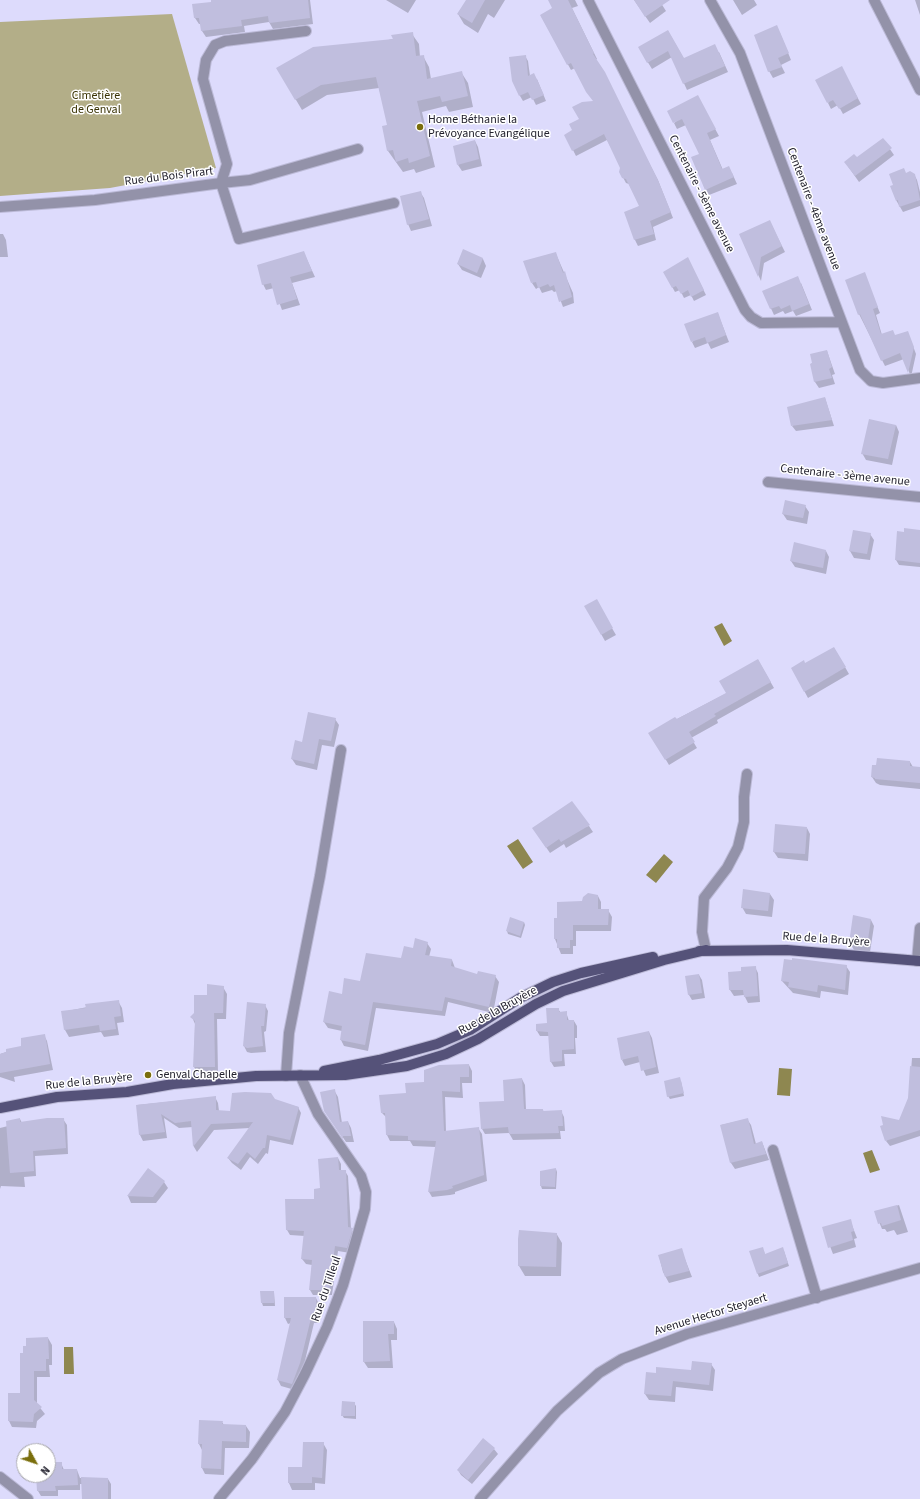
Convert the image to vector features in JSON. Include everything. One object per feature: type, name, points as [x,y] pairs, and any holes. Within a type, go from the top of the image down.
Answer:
[{"type":"main road","name":"Rue de la Bruyère","points":[[0,1108],[57,1097],[127,1092],[191,1082],[256,1076],[300,1075],[379,1060],[437,1044],[470,1030],[520,998],[540,988],[580,973],[686,951],[787,950],[918,961]]},
{"type":"street","name":"Centenaire - 5ème avenue","points":[[588,0],[748,314],[761,323],[841,322]]},
{"type":"street","name":"Centenaire - 4ème avenue","points":[[710,0],[740,53],[860,370],[871,381],[883,383],[920,378]]},
{"type":"street","points":[[874,0],[920,90]]},
{"type":"street","points":[[306,31],[225,41],[215,46],[206,60],[203,79],[227,164],[221,183],[250,180],[358,148]]},
{"type":"street","name":"Rue du Bois Pirart","points":[[0,207],[95,200],[221,183],[239,239],[394,203]]},
{"type":"street","name":"Centenaire - 3ème avenue","points":[[768,482],[920,497]]},
{"type":"street","points":[[286,1076],[289,1033],[319,884],[341,750]]},
{"type":"street","points":[[706,950],[702,932],[704,898],[728,868],[738,847],[744,822],[744,797],[747,774]]},
{"type":"street","points":[[918,961],[920,928]]},
{"type":"street","name":"Rue du Tilleul","points":[[219,1499],[252,1459],[285,1412],[305,1374],[327,1327],[343,1285],[365,1209],[366,1192],[361,1176],[318,1114],[300,1075]]},
{"type":"street","points":[[773,1150],[817,1298]]},
{"type":"street","name":"Avenue Hector Steyaert","points":[[480,1499],[558,1411],[599,1373],[622,1359],[687,1334],[817,1298],[858,1284],[920,1268]]},
{"type":"street","points":[[0,1477],[28,1499]]},
{"type":"green space","name":"Cimetière de Genval","points":[[172,14],[216,168],[110,188],[0,196],[0,22]]},
{"type":"shaded area","points":[[722,623],[732,641],[724,646],[714,627]]},
{"type":"shaded area","points":[[518,839],[533,862],[523,869],[507,846]]},
{"type":"shaded area","points":[[664,854],[673,862],[656,883],[646,875]]},
{"type":"shaded area","points":[[779,1068],[792,1069],[790,1096],[777,1095]]},
{"type":"shaded area","points":[[872,1150],[880,1170],[870,1173],[863,1153]]},
{"type":"shaded area","points":[[64,1347],[73,1347],[74,1374],[64,1374]]},
{"type":"building","points":[[211,0],[308,0],[310,18],[269,23],[268,16],[241,20],[242,26],[201,31],[199,18],[194,18],[192,4],[211,2]]},
{"type":"building","points":[[466,0],[485,0],[472,23],[457,14]]},
{"type":"building","points":[[548,0],[568,0],[594,53],[593,54],[605,72],[657,178],[671,212],[650,221],[654,234],[634,240],[624,212],[639,206],[626,179],[622,178],[619,172],[620,168],[604,134],[572,151],[564,135],[572,130],[569,124],[579,119],[572,107],[582,102],[593,101],[586,92],[571,63],[567,65],[540,15],[552,8]]},
{"type":"building","points":[[634,0],[670,0],[645,17]]},
{"type":"building","points":[[777,25],[789,53],[778,58],[782,67],[768,72],[754,35]]},
{"type":"building","points":[[668,30],[684,58],[715,44],[725,66],[683,84],[668,51],[647,63],[638,47]]},
{"type":"building","points":[[413,32],[416,56],[424,55],[427,79],[462,71],[468,96],[442,102],[440,96],[417,101],[430,156],[409,163],[408,158],[396,162],[393,150],[387,151],[382,126],[387,125],[376,77],[321,85],[295,100],[276,68],[313,47],[393,39],[391,35]]},
{"type":"building","points":[[526,55],[528,76],[534,73],[544,95],[532,100],[528,92],[519,96],[512,81],[509,57]]},
{"type":"building","points":[[842,66],[858,98],[839,109],[833,100],[827,103],[815,80]]},
{"type":"building","points":[[698,95],[716,129],[707,133],[722,169],[729,166],[734,177],[705,190],[691,157],[699,154],[682,119],[673,123],[667,111]]},
{"type":"building","points":[[883,138],[892,148],[855,176],[844,162],[854,154],[857,157]]},
{"type":"building","points":[[475,140],[479,159],[457,165],[453,146]]},
{"type":"building","points":[[904,168],[906,173],[910,171],[915,174],[920,200],[899,207],[898,200],[896,201],[890,186],[893,185],[889,174]]},
{"type":"building","points":[[421,191],[429,219],[407,225],[400,196]]},
{"type":"building","points":[[770,220],[782,246],[761,257],[758,277],[739,234]]},
{"type":"building","points":[[463,249],[483,258],[477,273],[457,264]]},
{"type":"building","points":[[304,251],[312,271],[290,277],[297,299],[277,305],[271,283],[262,285],[257,265]]},
{"type":"building","points":[[556,252],[563,273],[565,271],[572,297],[559,302],[554,285],[550,287],[548,284],[538,288],[536,282],[531,283],[523,261]]},
{"type":"building","points":[[688,257],[704,290],[691,297],[688,290],[681,294],[676,286],[672,288],[663,272]]},
{"type":"building","points":[[865,272],[878,307],[873,309],[881,334],[893,330],[895,335],[908,331],[914,347],[908,373],[900,353],[881,361],[860,314],[858,315],[845,280]]},
{"type":"building","points":[[798,276],[809,304],[792,311],[790,305],[781,309],[779,306],[770,309],[762,291]]},
{"type":"building","points":[[718,312],[726,335],[707,343],[705,337],[691,342],[684,324]]},
{"type":"building","points":[[827,350],[832,367],[829,369],[832,378],[814,382],[810,364],[812,363],[810,354]]},
{"type":"building","points":[[825,397],[832,420],[791,426],[787,407]]},
{"type":"building","points":[[869,419],[896,425],[888,459],[861,454]]},
{"type":"building","points":[[785,500],[806,505],[803,518],[782,514]]},
{"type":"building","points":[[904,528],[920,530],[920,563],[895,560],[897,531],[904,532]]},
{"type":"building","points":[[853,530],[871,533],[867,554],[849,551]]},
{"type":"building","points":[[794,542],[826,550],[823,568],[790,561]]},
{"type":"building","points":[[597,599],[613,628],[601,635],[584,606]]},
{"type":"building","points":[[834,647],[846,667],[804,692],[791,668],[804,660],[805,663]]},
{"type":"building","points":[[758,659],[771,682],[714,714],[716,716],[689,732],[695,742],[665,760],[648,733],[675,717],[677,719],[726,693],[719,681]]},
{"type":"building","points":[[308,712],[336,718],[331,741],[319,739],[314,764],[291,759],[295,740],[302,742]]},
{"type":"building","points":[[877,758],[910,761],[910,766],[920,767],[920,783],[875,779],[871,777],[872,765],[876,765]]},
{"type":"building","points":[[572,801],[590,825],[561,842],[559,839],[546,848],[532,828]]},
{"type":"building","points":[[775,824],[807,827],[805,854],[773,852]]},
{"type":"building","points":[[743,889],[770,893],[768,911],[741,908]]},
{"type":"building","points":[[588,893],[598,895],[598,909],[609,909],[608,925],[573,925],[573,940],[570,940],[570,948],[557,948],[557,939],[554,939],[554,918],[557,918],[557,902],[582,901],[583,897]]},
{"type":"building","points":[[853,915],[871,919],[867,946],[849,943]]},
{"type":"building","points":[[510,917],[524,922],[520,936],[506,931]]},
{"type":"building","points":[[415,938],[428,942],[425,955],[452,959],[451,966],[477,974],[478,971],[496,975],[489,1007],[445,997],[442,1011],[373,1002],[365,1045],[340,1040],[342,1026],[323,1022],[329,991],[342,994],[344,978],[360,981],[366,953],[401,958],[404,946],[413,948]]},
{"type":"building","points":[[792,958],[847,965],[845,990],[818,985],[817,992],[788,987],[789,982],[781,981],[784,959],[792,960]]},
{"type":"building","points":[[756,966],[758,996],[744,997],[743,990],[729,990],[728,972],[741,971],[741,967]]},
{"type":"building","points":[[699,974],[702,993],[688,995],[685,976]]},
{"type":"building","points":[[207,984],[224,986],[223,1013],[214,1013],[215,1067],[193,1067],[195,1021],[190,1017],[194,1013],[194,995],[207,995]]},
{"type":"building","points":[[119,1000],[121,1016],[114,1017],[116,1029],[100,1031],[99,1025],[64,1030],[61,1011],[86,1008],[85,1004]]},
{"type":"building","points":[[247,1002],[266,1004],[264,1026],[261,1026],[263,1046],[247,1048],[243,1046]]},
{"type":"building","points":[[546,1008],[559,1008],[559,1012],[567,1011],[567,1020],[574,1020],[574,1049],[562,1050],[562,1061],[550,1062],[548,1032],[536,1031],[536,1024],[547,1023]]},
{"type":"building","points":[[649,1031],[656,1067],[641,1071],[638,1056],[621,1060],[617,1038]]},
{"type":"building","points":[[45,1034],[50,1064],[0,1073],[0,1054],[6,1052],[6,1049],[21,1046],[21,1038]]},
{"type":"building","points":[[469,1064],[469,1077],[460,1077],[460,1092],[442,1091],[444,1131],[479,1127],[484,1175],[452,1186],[453,1188],[447,1190],[428,1192],[436,1141],[408,1140],[408,1136],[386,1135],[385,1113],[381,1113],[379,1095],[406,1093],[405,1083],[424,1082],[424,1070],[439,1065]]},
{"type":"building","points":[[910,1066],[920,1067],[920,1130],[885,1141],[880,1126],[883,1125],[881,1116],[899,1120],[908,1098]]},
{"type":"building","points":[[680,1077],[684,1093],[667,1097],[664,1081]]},
{"type":"building","points":[[522,1078],[524,1109],[543,1109],[543,1111],[562,1110],[563,1126],[558,1126],[559,1133],[509,1134],[508,1127],[481,1129],[479,1102],[504,1101],[503,1080]]},
{"type":"building","points":[[335,1089],[340,1122],[348,1121],[351,1136],[343,1136],[343,1139],[324,1111],[320,1092]]},
{"type":"building","points":[[232,1093],[271,1093],[275,1099],[299,1107],[290,1140],[267,1135],[265,1148],[263,1148],[255,1159],[247,1152],[238,1164],[227,1158],[253,1122],[211,1124],[193,1147],[191,1121],[175,1123],[161,1114],[165,1132],[139,1135],[136,1105],[216,1096],[216,1110],[230,1111]]},
{"type":"building","points":[[20,1118],[20,1122],[47,1118],[64,1118],[66,1148],[33,1151],[34,1171],[10,1173],[6,1121]]},
{"type":"building","points":[[748,1118],[754,1144],[762,1141],[766,1154],[730,1163],[720,1125]]},
{"type":"building","points":[[338,1157],[339,1170],[346,1170],[348,1227],[353,1228],[347,1248],[335,1246],[329,1290],[309,1290],[312,1260],[301,1259],[304,1231],[286,1230],[285,1199],[314,1199],[314,1189],[320,1188],[318,1159]]},
{"type":"building","points":[[148,1168],[165,1181],[153,1197],[127,1196]]},
{"type":"building","points":[[556,1168],[555,1187],[540,1186],[540,1171]]},
{"type":"building","points":[[897,1205],[901,1220],[882,1226],[881,1223],[878,1224],[874,1211]]},
{"type":"building","points":[[851,1219],[854,1231],[851,1232],[853,1240],[828,1248],[822,1227]]},
{"type":"building","points":[[519,1230],[557,1233],[556,1267],[518,1266]]},
{"type":"building","points":[[763,1247],[765,1254],[783,1247],[788,1263],[757,1274],[749,1251]]},
{"type":"building","points":[[682,1248],[689,1271],[665,1277],[658,1255]]},
{"type":"building","points":[[260,1291],[274,1291],[274,1303],[261,1303]]},
{"type":"building","points":[[284,1297],[316,1297],[317,1318],[311,1318],[300,1363],[292,1384],[277,1380],[291,1318],[284,1318]]},
{"type":"building","points":[[363,1321],[394,1321],[394,1334],[388,1334],[390,1361],[363,1362]]},
{"type":"building","points":[[48,1337],[49,1359],[46,1359],[46,1371],[34,1371],[34,1400],[42,1407],[34,1414],[33,1422],[8,1421],[8,1393],[20,1393],[20,1353],[23,1353],[23,1346],[26,1346],[26,1338]]},
{"type":"building","points":[[692,1361],[712,1363],[709,1385],[673,1381],[671,1396],[644,1394],[646,1372],[656,1373],[656,1367],[691,1370]]},
{"type":"building","points":[[342,1401],[355,1402],[355,1416],[341,1416]]},
{"type":"building","points":[[199,1420],[223,1421],[222,1424],[246,1425],[246,1442],[222,1441],[221,1469],[201,1468],[202,1444],[198,1444]]},
{"type":"building","points":[[483,1438],[495,1448],[468,1480],[457,1470]]},
{"type":"building","points":[[303,1442],[324,1442],[322,1478],[312,1477],[312,1483],[288,1483],[288,1467],[302,1467]]},
{"type":"building","points":[[56,1462],[62,1462],[62,1469],[77,1469],[78,1485],[55,1486],[56,1491],[37,1491],[36,1483],[56,1483]]},
{"type":"building","points":[[81,1477],[108,1478],[108,1499],[82,1499]]},
{"type":"place","name":"Home Béthanie la Prévoyance Evangélique","points":[[420,127]]},
{"type":"place","name":"Genval Chapelle","points":[[148,1075]]}]
